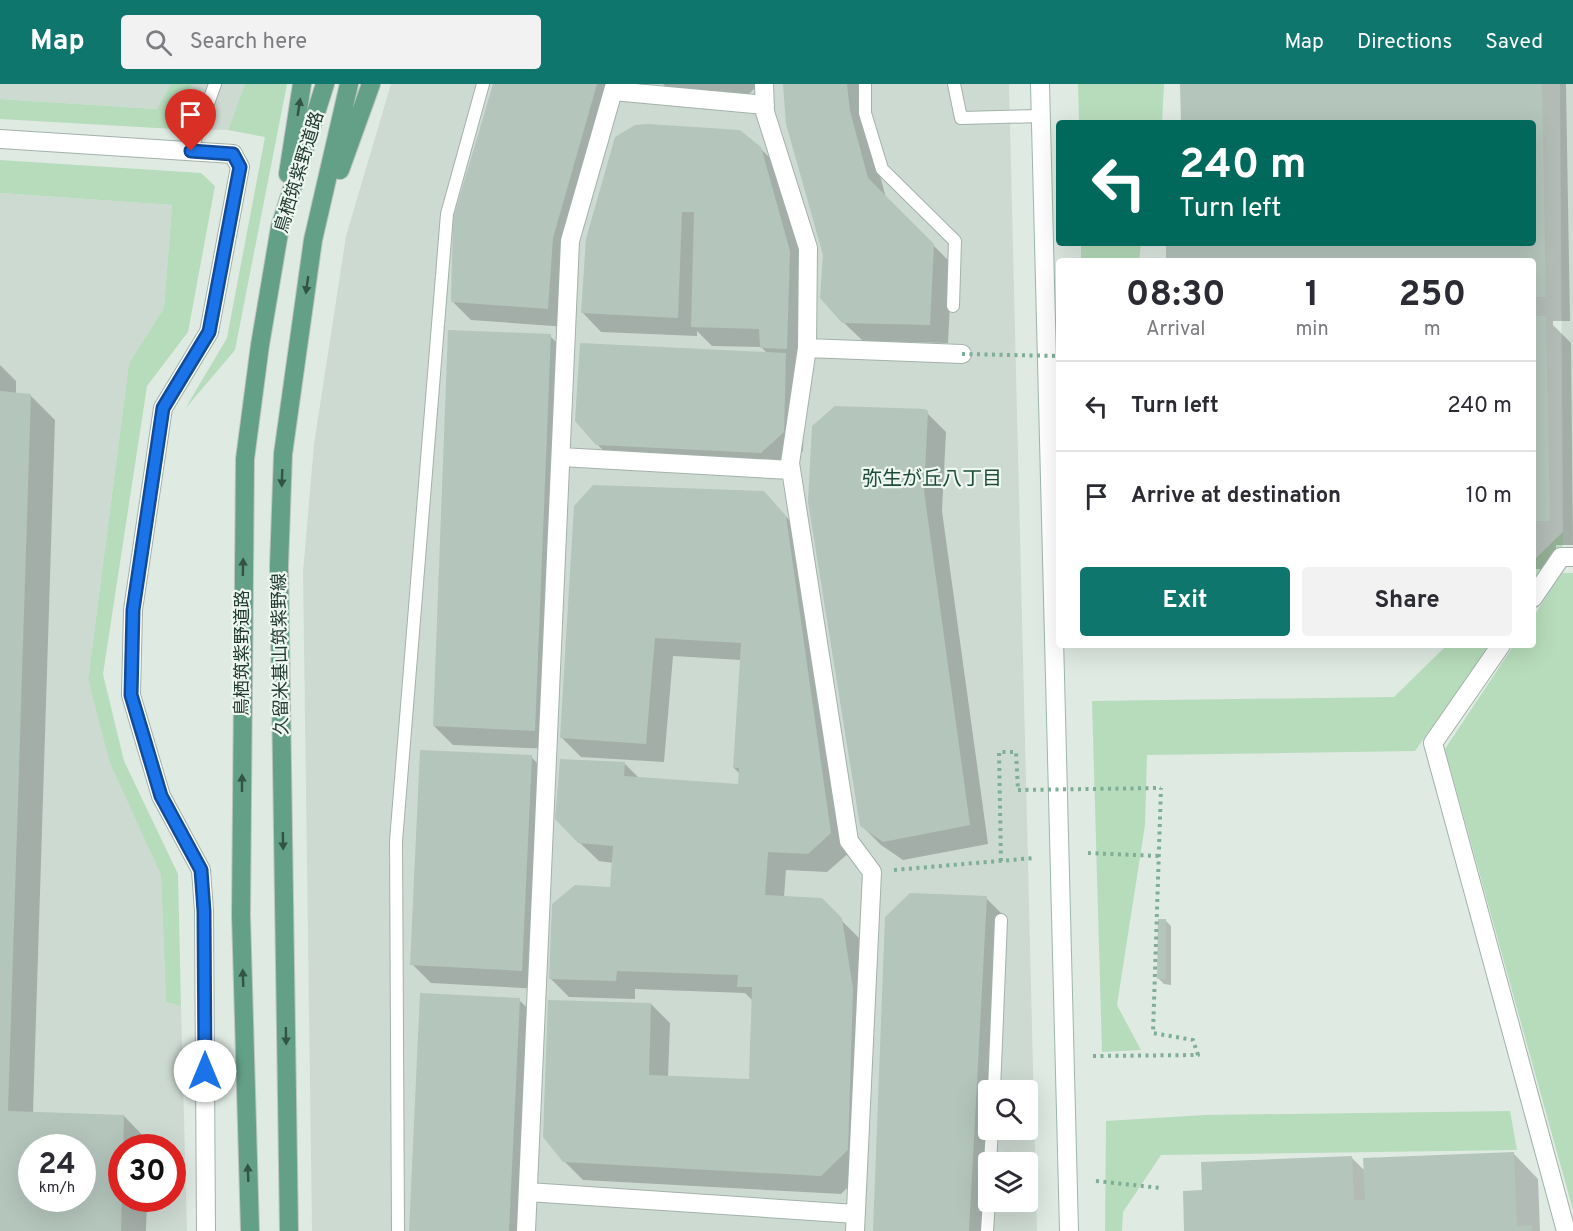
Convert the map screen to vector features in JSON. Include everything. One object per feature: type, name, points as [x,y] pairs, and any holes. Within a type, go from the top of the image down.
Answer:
[{"type":"main road","points":[[280,227],[302,84]]},
{"type":"main road","name":"鳥栖筑紫野道路","points":[[250,1231],[241,915],[245,459],[260,345],[280,227],[325,84]]},
{"type":"main road","name":"久留米基山筑紫野線","points":[[289,1231],[279,566],[283,454],[313,240],[350,84]]},
{"type":"main road","points":[[313,240],[371,84]]},
{"type":"street","points":[[528,1192],[856,1222],[872,872],[849,841],[791,470],[807,348],[808,248],[765,105],[764,84]]},
{"type":"street","points":[[1040,84],[1069,1231]]},
{"type":"street","points":[[526,1231],[570,241],[614,88],[765,105]]},
{"type":"street","points":[[0,139],[233,154],[240,167],[209,332],[163,408],[133,610],[131,695],[161,796],[201,870],[204,911],[206,1231]]},
{"type":"street","points":[[807,348],[962,354]]},
{"type":"street","points":[[561,456],[791,470]]},
{"type":"street","points":[[1536,594],[1561,557],[1573,557]]},
{"type":"street","points":[[1499,648],[1433,743],[1566,1231]]},
{"type":"lane","points":[[191,151],[215,84]]},
{"type":"lane","points":[[398,1231],[396,841],[447,214],[483,84]]},
{"type":"lane","points":[[865,84],[865,113],[882,169],[955,241],[953,306]]},
{"type":"lane","points":[[954,84],[961,118],[1041,116]]},
{"type":"lane","points":[[994,1080],[1001,920]]},
{"type":"lane","points":[[987,1231],[988,1212]]},
{"type":"path","points":[[962,354],[1056,356]]},
{"type":"path","points":[[1001,861],[999,752],[1016,752],[1018,790],[1161,788],[1153,1033],[1193,1040],[1198,1055],[1093,1056]]},
{"type":"path","points":[[1088,853],[1159,855]]},
{"type":"path","points":[[872,872],[1034,858]]},
{"type":"path","points":[[1096,1180],[1161,1188]]},
{"type":"shaded area","points":[[0,84],[171,84],[158,109],[0,99]]},
{"type":"shaded area","points":[[192,84],[245,84],[228,130],[174,129]]},
{"type":"shaded area","points":[[391,84],[1009,84],[1033,1080],[978,1080],[978,1140],[1035,1140],[1035,1152],[978,1152],[978,1212],[1037,1212],[1037,1231],[312,1231],[303,572],[314,444],[346,236]]},
{"type":"shaded area","points":[[1560,84],[1573,84],[1573,545],[1563,545]]},
{"type":"shaded area","points":[[0,193],[172,205],[164,308],[129,363],[88,680],[111,763],[161,875],[166,1002],[181,1006],[184,1134],[108,1134],[108,1212],[186,1212],[186,1194],[187,1231],[0,1231]]},
{"type":"green space","points":[[171,84],[192,84],[174,129],[0,119],[0,99],[157,109]]},
{"type":"green space","points":[[245,84],[287,84],[235,350],[185,409],[227,338],[265,137],[228,130]]},
{"type":"green space","points":[[1078,84],[1164,84],[1162,120],[1079,120]]},
{"type":"green space","points":[[0,160],[201,173],[215,186],[188,332],[147,386],[103,674],[124,761],[178,874],[181,1006],[166,1002],[161,875],[110,763],[88,680],[129,363],[164,308],[172,205],[0,193]]},
{"type":"green space","points":[[1081,246],[1141,246],[1139,258],[1081,258]]},
{"type":"green space","points":[[1563,532],[1563,545],[1536,583],[1536,558]]},
{"type":"green space","points":[[1562,573],[1573,573],[1573,1210],[1445,749],[1512,648],[1536,648],[1536,612]]},
{"type":"green space","points":[[1444,648],[1489,648],[1415,751],[1147,755],[1145,825],[1117,1005],[1141,1050],[1102,1052],[1092,701],[1394,697]]},
{"type":"green space","points":[[1510,1111],[1517,1150],[1161,1155],[1123,1212],[1122,1231],[1105,1231],[1106,1121],[1205,1115]]},
{"type":"building","points":[[493,84],[597,84],[553,238],[548,309],[451,302],[453,219]]},
{"type":"building","points":[[783,84],[847,84],[850,111],[868,178],[934,244],[930,325],[842,323],[820,298],[823,255],[786,124]]},
{"type":"building","points":[[1180,84],[1542,84],[1546,297],[1536,297],[1536,258],[1166,258],[1166,246],[1536,246],[1536,120],[1181,120]]},
{"type":"building","points":[[635,125],[740,130],[761,147],[790,251],[787,349],[760,348],[759,329],[691,327],[694,212],[682,212],[678,318],[581,313],[586,239],[615,137]]},
{"type":"building","points":[[1536,316],[1546,316],[1550,521],[1536,521]]},
{"type":"building","points":[[448,330],[551,334],[535,731],[433,726]]},
{"type":"building","points":[[580,343],[786,353],[784,432],[761,453],[596,445],[575,421]]},
{"type":"building","points":[[0,391],[31,394],[8,1111],[124,1115],[124,1134],[108,1134],[108,1212],[121,1212],[121,1231],[0,1231]]},
{"type":"building","points":[[835,406],[925,409],[928,411],[924,491],[970,825],[883,842],[860,826],[808,502],[812,426]]},
{"type":"building","points":[[593,485],[764,491],[786,516],[831,833],[808,854],[768,852],[765,895],[822,898],[842,918],[853,989],[848,1150],[821,1176],[563,1162],[543,1137],[548,1000],[651,1003],[649,1075],[749,1079],[752,987],[737,987],[738,975],[617,971],[616,981],[549,979],[552,904],[575,885],[610,887],[613,846],[578,843],[555,819],[560,759],[625,762],[624,776],[738,784],[739,768],[733,768],[741,643],[655,638],[646,744],[560,738],[574,506]]},
{"type":"building","points":[[420,750],[532,755],[522,971],[410,965]]},
{"type":"building","points":[[910,893],[987,896],[969,1231],[873,1231],[885,917]]},
{"type":"building","points":[[1158,919],[1166,919],[1166,979],[1157,979]]},
{"type":"building","points":[[420,993],[520,998],[509,1231],[409,1231]]},
{"type":"building","points":[[1514,1152],[1517,1226],[1532,1225],[1532,1231],[1184,1231],[1183,1191],[1202,1190],[1201,1162],[1352,1156],[1354,1200],[1365,1200],[1363,1158]]},
{"type":"district","name":"弥生が丘八丁目","points":[[932,478]]},
{"type":"route","points":[[191,151],[233,154],[240,167],[209,332],[163,408],[133,610],[131,695],[161,796],[201,870],[204,911],[205,1071]]}]
